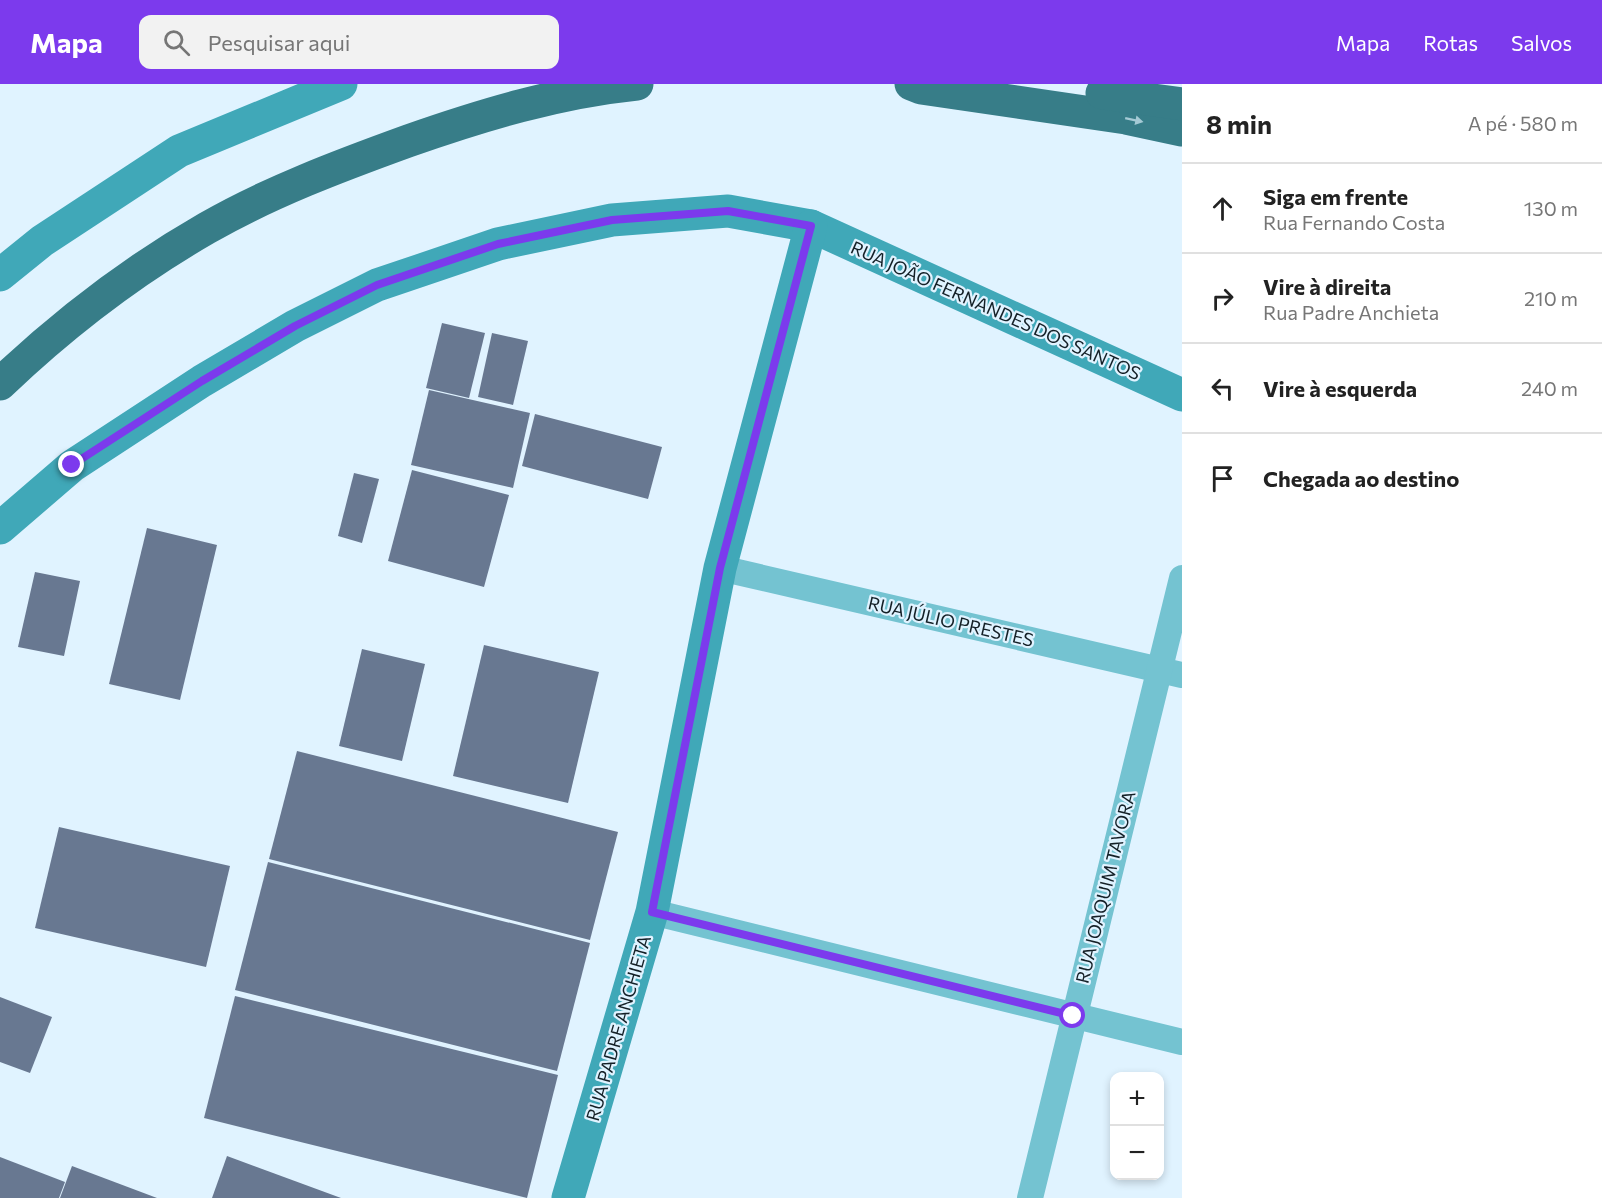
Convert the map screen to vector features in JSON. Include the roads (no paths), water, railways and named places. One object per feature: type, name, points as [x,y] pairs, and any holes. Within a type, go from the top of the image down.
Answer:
[{"type":"highway","points":[[0,384],[78,314],[136,274],[207,228],[286,188],[364,157],[459,124],[530,103],[603,87],[637,84]]},
{"type":"highway","points":[[911,84],[921,88],[1126,118],[1182,130]]},
{"type":"highway","points":[[1005,84],[1182,104]]},
{"type":"highway","points":[[1137,84],[1182,88]]},
{"type":"main road","points":[[0,275],[42,241],[179,151],[341,84]]},
{"type":"main road","name":"RUA JOÃO FERNANDES DOS SANTOS","points":[[0,528],[72,465],[192,387],[295,326],[377,285],[498,244],[612,220],[728,211],[811,226],[1182,395]]},
{"type":"main road","name":"RUA PADRE ANCHIETA","points":[[568,1198],[652,912],[720,568],[811,226]]},
{"type":"street","name":"RUA JÚLIO PRESTES","points":[[720,568],[1170,672]]},
{"type":"street","name":"RUA JOAQUIM TAVORA","points":[[1030,1198],[1073,1016],[1170,672],[1182,578]]},
{"type":"street","points":[[652,912],[1182,1042]]}]
